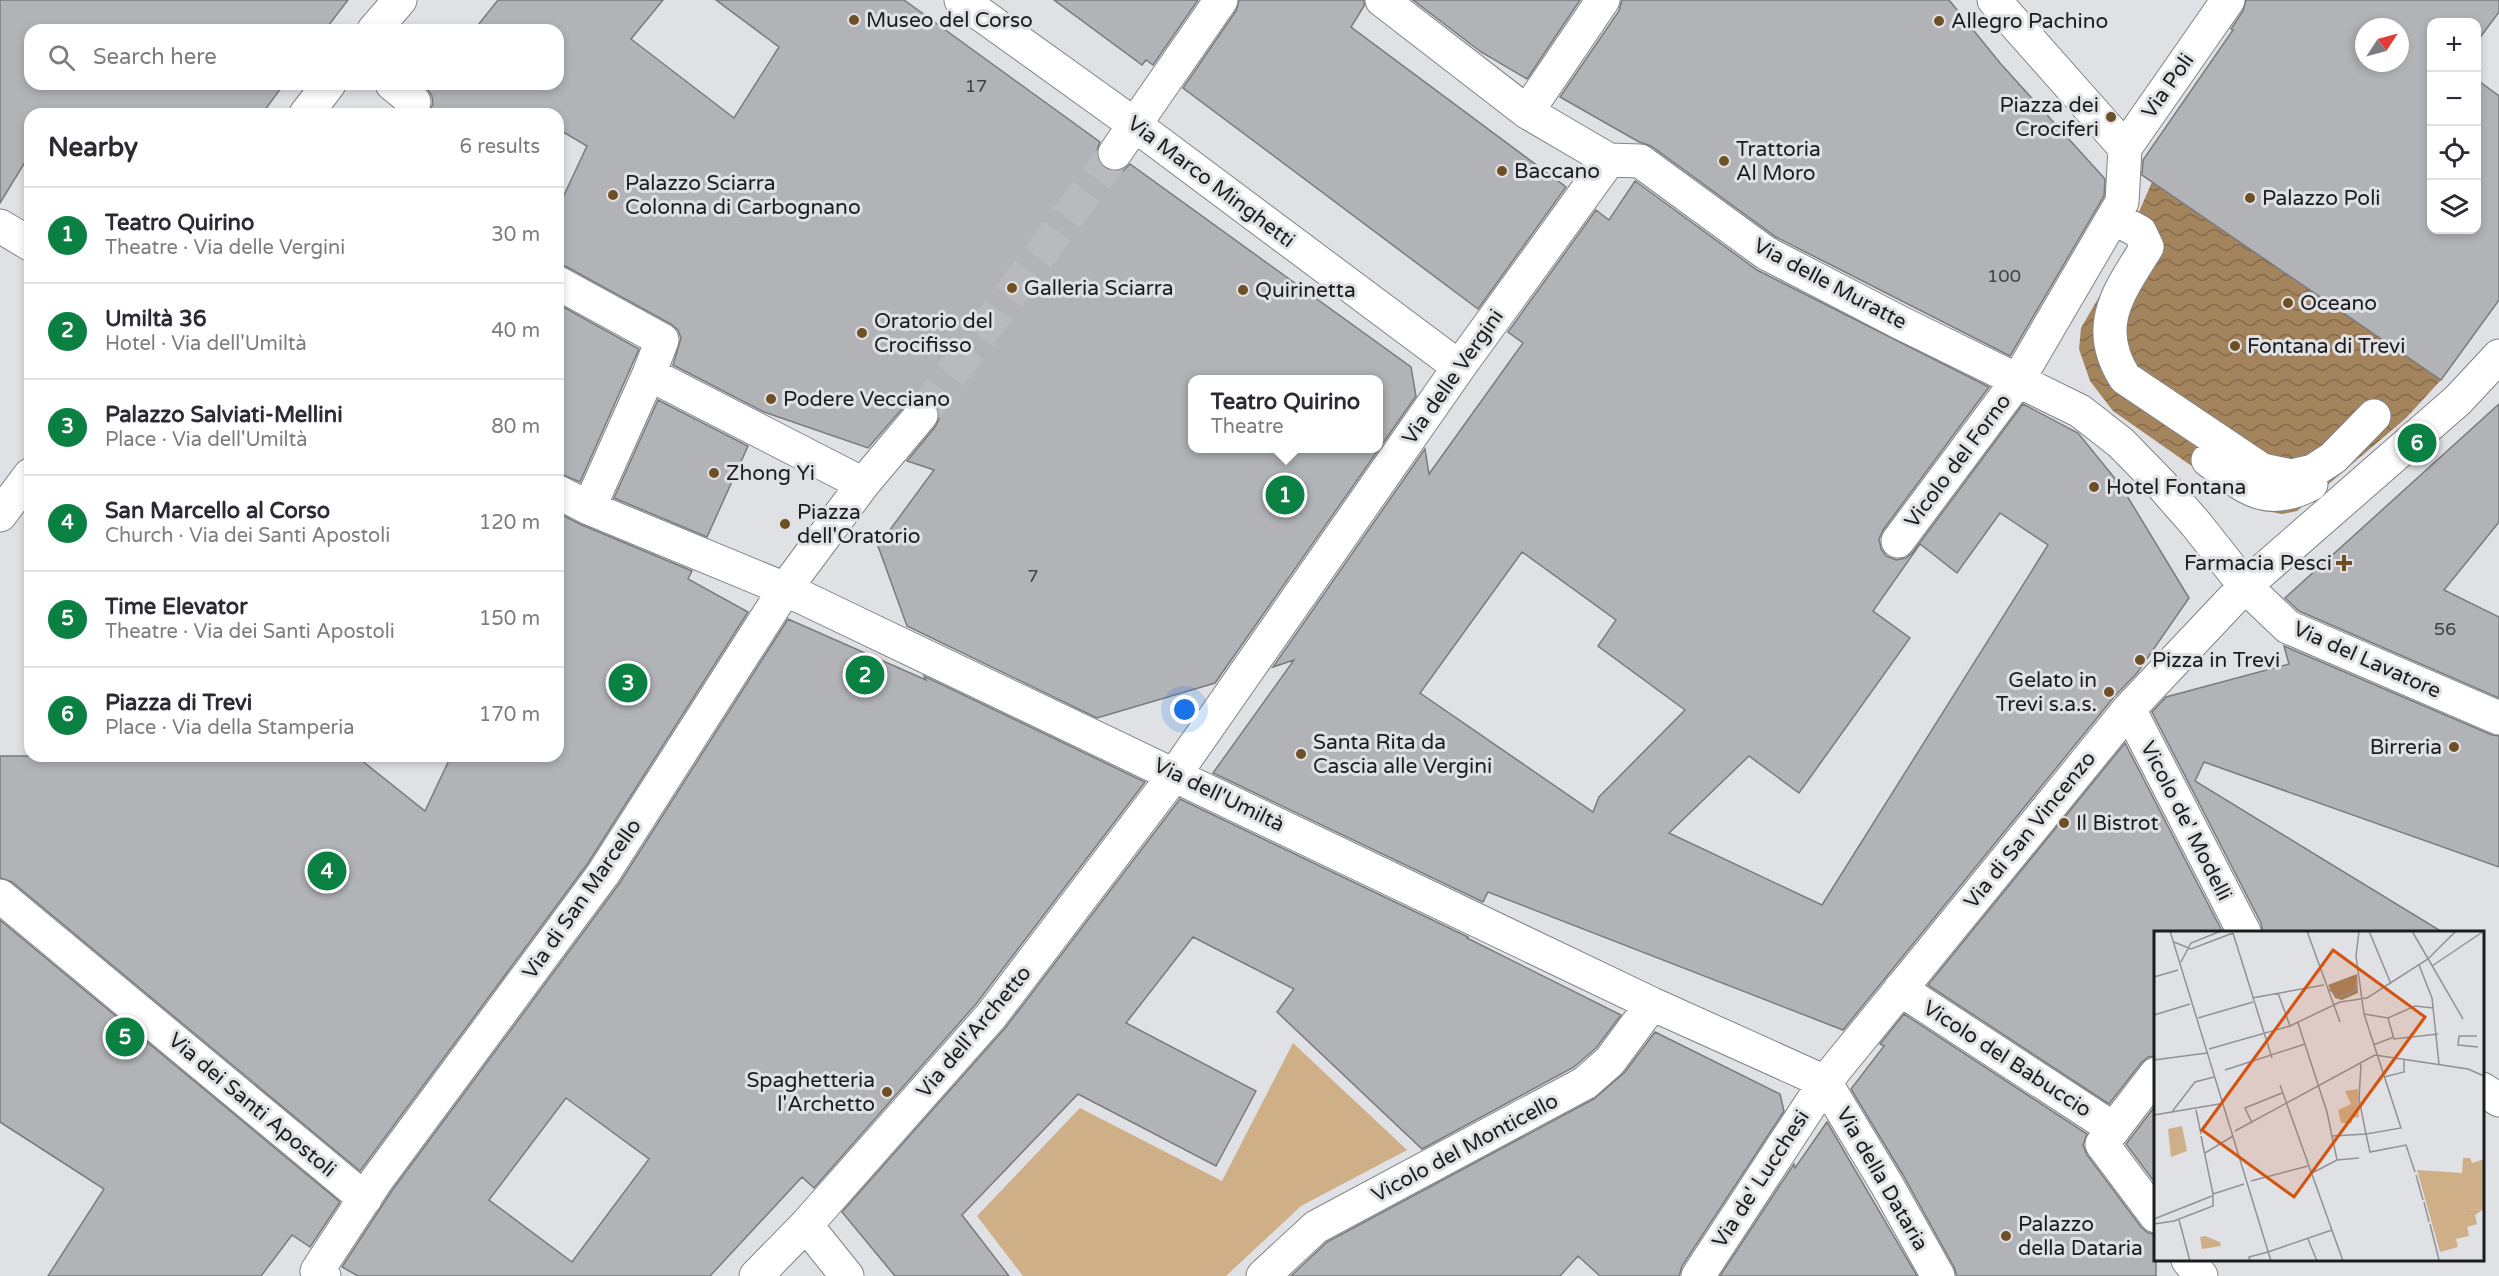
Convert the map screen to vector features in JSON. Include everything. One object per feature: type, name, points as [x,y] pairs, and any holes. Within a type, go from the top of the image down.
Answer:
[{"type":"street","points":[[379,24],[400,0]]},
{"type":"street","name":"Via Marco Minghetti","points":[[962,0],[1135,125],[1459,367]]},
{"type":"street","points":[[1114,153],[1221,0]]},
{"type":"street","name":"Via delle Muratte","points":[[1383,0],[1527,112],[1610,160],[1640,161],[1766,253],[1899,322],[2080,411],[2121,443],[2196,524],[2245,586]]},
{"type":"street","points":[[1527,112],[1603,0]]},
{"type":"street","points":[[1995,0],[2125,163]]},
{"type":"street","name":"Via Poli","points":[[2125,163],[2229,0]]},
{"type":"street","points":[[311,108],[324,90]]},
{"type":"street","name":"Via delle Vergini","points":[[1175,774],[1459,367],[1610,160]]},
{"type":"street","name":"Vicolo del Forno","points":[[1898,541],[2019,380],[2114,218],[2122,201],[2125,163]]},
{"type":"street","points":[[2114,218],[2140,232],[2146,247],[2115,298],[2112,309],[2113,352],[2116,364],[2125,378],[2262,470],[2291,477],[2313,471],[2333,458],[2374,416]]},
{"type":"street","points":[[0,226],[24,240]]},
{"type":"street","points":[[564,286],[662,340],[589,508]]},
{"type":"street","points":[[2095,311],[2089,333],[2092,356],[2098,375],[2107,389],[2250,490],[2266,495],[2282,496],[2300,490],[2331,472]]},
{"type":"street","name":"Via di San Vincenzo","points":[[1825,1082],[1899,988],[2129,709],[2245,586],[2458,400],[2499,356]]},
{"type":"street","points":[[649,374],[863,484]]},
{"type":"street","points":[[564,495],[589,508],[785,589],[863,484],[921,415]]},
{"type":"street","points":[[0,514],[24,483]]},
{"type":"street","name":"Via del Lavatore","points":[[2245,586],[2288,627],[2499,718]]},
{"type":"street","name":"Via dell'Umiltà","points":[[785,589],[1652,1004],[1825,1082]]},
{"type":"street","name":"Via di San Marcello","points":[[324,1276],[317,1271],[365,1199],[603,874],[785,589]]},
{"type":"street","name":"Vicolo de' Modelli","points":[[2129,709],[2243,931]]},
{"type":"street","name":"Via dell'Archetto","points":[[756,1276],[806,1225],[991,1017],[1175,774]]},
{"type":"street","name":"Via dei Santi Apostoli","points":[[0,896],[365,1199]]},
{"type":"street","name":"Vicolo del Babuccio","points":[[1899,988],[2108,1137],[2154,1213]]},
{"type":"street","name":"Vicolo del Monticello","points":[[1263,1276],[1316,1227],[1585,1083],[1610,1061],[1652,1004]]},
{"type":"street","points":[[2108,1137],[2154,1077]]},
{"type":"street","name":"Via de' Lucchesi","points":[[1698,1276],[1825,1082]]},
{"type":"street","name":"Via della Dataria","points":[[1825,1082],[1938,1276]]},
{"type":"street","points":[[2484,1090],[2499,1100]]},
{"type":"street","points":[[806,1225],[847,1276]]},
{"type":"street","points":[[2189,1261],[2201,1276]]},
{"type":"shaded area","points":[[1293,1043],[1407,1150],[1301,1206],[1226,1276],[1023,1276],[977,1216],[1080,1108],[1222,1181]]},
{"type":"water","name":"Fontana di Trevi","points":[[2152,182],[2441,380],[2406,418],[2297,511],[2282,514],[2261,510],[2223,488],[2113,411],[2090,381],[2079,349],[2081,328],[2132,240],[2138,214]]},
{"type":"building","points":[[0,0],[348,0],[330,24],[24,24],[24,90],[280,90],[266,108],[24,108],[24,164],[0,203]]},
{"type":"building","points":[[498,0],[663,0],[631,39],[734,118],[779,47],[716,0],[904,0],[1100,142],[1096,152],[1098,162],[1104,168],[1114,172],[1124,170],[1130,164],[1411,367],[1416,396],[1383,443],[1383,375],[1188,375],[1188,453],[1376,453],[1215,683],[1097,718],[907,626],[878,546],[934,470],[907,461],[939,419],[939,409],[933,401],[924,397],[915,397],[907,403],[868,448],[764,412],[673,365],[681,338],[678,330],[671,324],[564,266],[564,195],[587,146],[564,133],[564,108],[431,108],[432,96],[428,90],[564,90],[564,24],[479,24]]},
{"type":"building","points":[[1054,0],[1198,0],[1153,65],[1146,60],[1142,65]]},
{"type":"building","points":[[1239,0],[1364,0],[1364,6],[1351,27],[1566,187],[1478,309],[1183,88],[1236,11]]},
{"type":"building","points":[[1413,0],[1580,0],[1527,79],[1481,52]]},
{"type":"building","points":[[1622,0],[1949,0],[2000,63],[2105,179],[2104,196],[2010,356],[1776,237],[1651,146],[1639,142],[1560,97],[1619,11]]},
{"type":"building","name":"Palazzo Poli","points":[[2246,0],[2499,0],[2499,12],[2481,36],[2481,18],[2427,18],[2427,234],[2481,234],[2481,83],[2499,96],[2499,300],[2441,380],[2142,175],[2143,160],[2233,30],[2231,29],[2243,11]]},
{"type":"building","points":[[1635,181],[1757,270],[1989,387],[1883,530],[1879,539],[1881,549],[1886,556],[1896,560],[1906,558],[1913,552],[2023,404],[2078,433],[2121,486],[2189,598],[2137,673],[2114,697],[1843,1030],[1488,892],[1483,902],[1213,773],[1294,660],[1273,667],[1425,449],[1429,474],[1523,343],[1508,332],[1596,210],[1609,220]],"holes":[[[2000,513],[2048,545],[1822,905],[1669,833],[1749,756],[1799,793],[1910,638],[1873,611],[1920,544],[1957,573]],[[1522,552],[1616,620],[1598,646],[1685,710],[1599,797],[1593,812],[1420,693]]]},
{"type":"building","points":[[564,307],[639,349],[580,482],[564,475]]},
{"type":"building","points":[[658,400],[748,446],[707,537],[614,498]]},
{"type":"building","points":[[2499,404],[2499,522],[2444,590],[2499,617],[2499,698],[2299,611],[2285,598]]},
{"type":"building","points":[[564,516],[692,571],[688,579],[748,612],[588,863],[360,1171],[12,882],[0,878],[0,756],[24,756],[24,762],[364,762],[425,811],[448,762],[564,762]]},
{"type":"building","points":[[788,619],[926,680],[924,676],[1145,782],[976,1004],[814,1188],[802,1177],[710,1276],[358,1276],[342,1267],[391,1192],[619,884]],"holes":[[[566,1098],[649,1159],[572,1262],[489,1200]]]},
{"type":"building","points":[[2284,646],[2499,736],[2499,867],[2204,762],[2195,781],[2441,931],[2263,931],[2261,923],[2152,712],[2166,697],[2289,664]]},
{"type":"building","points":[[2125,743],[2222,931],[2154,931],[2154,1056],[2148,1057],[2141,1063],[2109,1104],[1928,985]]},
{"type":"building","points":[[1180,799],[1468,937],[1621,1015],[1596,1048],[1574,1067],[1422,1149],[1277,1012],[1294,989],[1193,937],[1126,1023],[1256,1091],[1216,1166],[1078,1094],[962,1215],[1009,1276],[895,1276],[842,1212],[1006,1027]]},
{"type":"building","points":[[0,920],[340,1202],[310,1247],[292,1235],[261,1276],[48,1276],[104,1189],[0,1122]]},
{"type":"building","points":[[1904,1014],[2087,1134],[2083,1145],[2087,1155],[2141,1227],[2148,1233],[2154,1234],[2156,1276],[1957,1276],[1903,1175],[1851,1089],[1884,1046],[1880,1044]]},
{"type":"building","points":[[1655,1032],[1780,1094],[1784,1111],[1682,1266],[1679,1276],[1600,1276],[1578,1256],[1560,1276],[1291,1276],[1327,1242],[1594,1099],[1625,1072]]},
{"type":"building","points":[[2154,1108],[2154,1181],[2126,1144]]},
{"type":"building","points":[[1827,1122],[1917,1276],[1720,1276],[1794,1164],[1795,1168]]},
{"type":"tunnel","points":[[921,415],[1115,153]]},
{"type":"place","name":"Museo del Corso","points":[[854,20]]},
{"type":"place","name":"Allegro Pachino","points":[[1939,21]]},
{"type":"place","name":"Piazza dei Crociferi","points":[[2111,117]]},
{"type":"place","name":"Trattoria Al Moro","points":[[1724,161]]},
{"type":"place","name":"Baccano","points":[[1502,171]]},
{"type":"place","name":"Palazzo Sciarra Colonna di Carbognano","points":[[613,195]]},
{"type":"place","name":"Palazzo Poli","points":[[2250,198]]},
{"type":"place","name":"Galleria Sciarra","points":[[1012,288]]},
{"type":"place","name":"Quirinetta","points":[[1243,290]]},
{"type":"place","name":"Oceano","points":[[2288,303]]},
{"type":"place","name":"Oratorio del Crocifisso","points":[[862,333]]},
{"type":"place","name":"Fontana di Trevi","points":[[2235,346]]},
{"type":"place","name":"Podere Vecciano","points":[[771,399]]},
{"type":"place","name":"Piazza di Trevi","points":[[2417,443]]},
{"type":"place","name":"Zhong Yi","points":[[714,473]]},
{"type":"place","name":"Hotel Fontana","points":[[2094,487]]},
{"type":"place","name":"Teatro Quirino","points":[[1285,495]]},
{"type":"place","name":"Piazza dell'Oratorio","points":[[785,524]]},
{"type":"place","name":"Farmacia Pesci","points":[[2344,563]]},
{"type":"place","name":"Pizza in Trevi","points":[[2140,660]]},
{"type":"place","name":"Umiltà 36","points":[[865,675]]},
{"type":"place","name":"Palazzo Salviati-Mellini","points":[[628,683]]},
{"type":"place","name":"Gelato in Trevi s.a.s.","points":[[2109,692]]},
{"type":"place","name":"Birreria","points":[[2454,747]]},
{"type":"place","name":"Santa Rita da Cascia alle Vergini","points":[[1301,754]]},
{"type":"place","name":"Il Bistrot","points":[[2064,823]]},
{"type":"place","name":"San Marcello al Corso","points":[[327,871]]},
{"type":"place","name":"Time Elevator","points":[[125,1037]]},
{"type":"place","name":"Spaghetteria l'Archetto","points":[[887,1092]]},
{"type":"place","name":"Palazzo della Dataria","points":[[2006,1236]]}]
